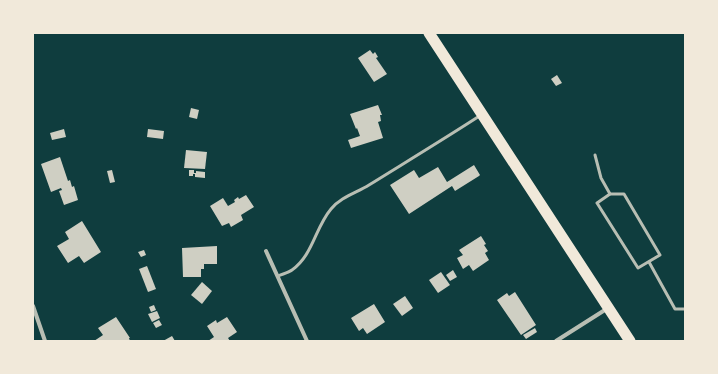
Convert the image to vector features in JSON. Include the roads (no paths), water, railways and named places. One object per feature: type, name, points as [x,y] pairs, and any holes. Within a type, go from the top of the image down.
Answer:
[{"type":"highway","points":[[429,33],[630,341]]},
{"type":"street","points":[[266,251],[307,341]]},
{"type":"street","points":[[33,306],[45,341]]},
{"type":"street","points":[[556,341],[608,308]]},
{"type":"lane","points":[[278,276],[291,271],[303,260],[331,208],[482,114]]},
{"type":"lane","points":[[595,155],[601,178],[610,194]]},
{"type":"lane","points":[[610,194],[624,194],[660,255],[648,262],[638,268],[597,203],[610,194]]},
{"type":"lane","points":[[648,262],[675,309],[685,309]]}]
